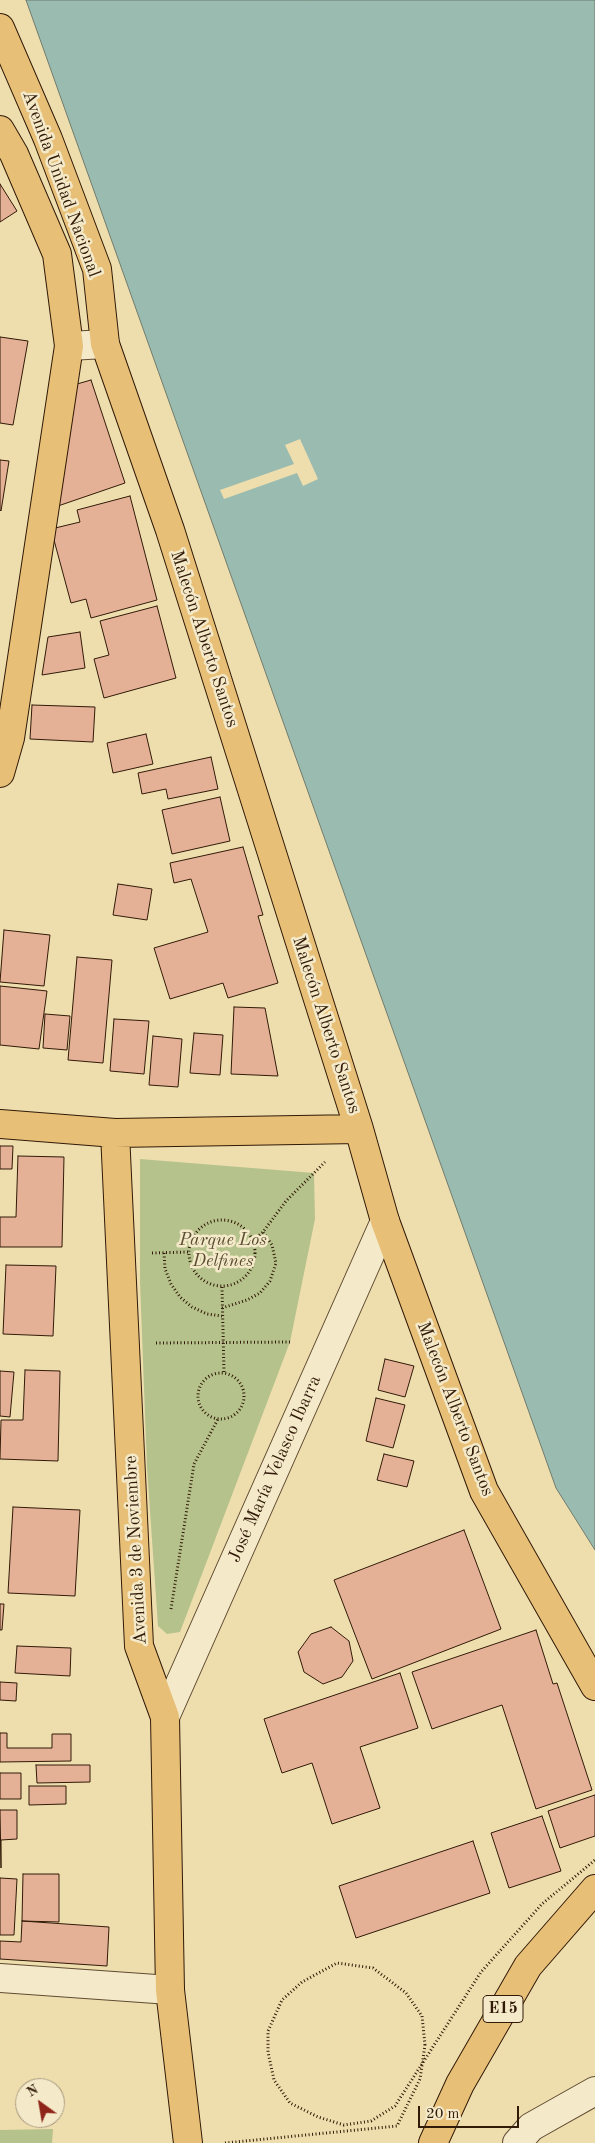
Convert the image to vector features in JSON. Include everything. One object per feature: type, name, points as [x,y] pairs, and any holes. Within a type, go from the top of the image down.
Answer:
[{"type":"main road","name":"Avenida Unidad Nacional","points":[[0,28],[48,139],[97,269],[105,344]]},
{"type":"main road","points":[[0,130],[14,154],[56,254],[69,346],[10,738],[0,773]]},
{"type":"main road","name":"Malecón Alberto Santos","points":[[105,344],[170,530],[359,1129],[385,1221],[484,1491],[595,1686]]},
{"type":"main road","points":[[0,1124],[115,1133],[359,1129]]},
{"type":"main road","name":"Avenida 3 de Noviembre","points":[[115,1133],[139,1646],[165,1717],[170,1990],[188,2143]]},
{"type":"main road","name":"E15","points":[[433,2143],[460,2084],[528,1966],[595,1889]]},
{"type":"street","points":[[69,346],[105,344]]},
{"type":"street","name":"José María Velasco Ibarra","points":[[165,1717],[385,1221]]},
{"type":"street","points":[[0,1978],[170,1990]]},
{"type":"street","points":[[517,2143],[531,2128],[595,2091]]},
{"type":"path","points":[[254,1240],[263,1232],[286,1201],[359,1129]]},
{"type":"path","points":[[223,1220],[236,1222],[254,1240],[256,1254],[253,1266],[245,1277],[234,1284],[222,1287],[209,1284],[198,1276],[191,1266],[188,1252],[191,1240],[199,1229],[210,1222],[223,1220]]},
{"type":"path","points":[[222,1308],[247,1300],[260,1293],[270,1281],[276,1263],[272,1245],[263,1232]]},
{"type":"path","points":[[148,1254],[188,1252]]},
{"type":"path","points":[[164,1253],[165,1269],[171,1284],[180,1297],[192,1307],[207,1314],[222,1316]]},
{"type":"path","points":[[222,1287],[224,1373]]},
{"type":"path","points":[[125,1343],[290,1342]]},
{"type":"path","points":[[215,1373],[224,1373],[233,1376],[240,1382],[244,1390],[244,1399],[241,1407],[235,1414],[227,1418],[218,1419],[209,1416],[202,1410],[198,1392],[201,1384],[207,1377],[215,1373]]},
{"type":"path","points":[[170,1615],[194,1464],[218,1419]]},
{"type":"path","points":[[225,2143],[397,2126],[420,2079],[425,2045],[422,2016],[406,1994],[373,1968],[338,1963],[302,1982],[282,2000],[268,2031],[268,2052],[274,2080],[290,2104],[318,2118],[344,2125],[371,2121],[395,2106],[481,1972],[542,1904],[595,1860]]},
{"type":"green space","name":"Parque Los Delfines","points":[[140,1159],[314,1173],[315,1219],[290,1342],[180,1632],[167,1634],[158,1626],[147,1468],[140,1282]]},
{"type":"green space","points":[[53,2129],[52,2143],[0,2143],[0,2130]]},
{"type":"water","points":[[26,0],[595,0],[595,1550],[556,1488]]},
{"type":"pier","points":[[300,439],[318,479],[303,486],[297,473],[224,499],[220,490],[294,464],[285,445]]},
{"type":"building","points":[[0,184],[17,211],[0,222]]},
{"type":"building","points":[[0,337],[28,341],[13,425],[0,423]]},
{"type":"building","points":[[91,380],[125,483],[55,507],[77,384]]},
{"type":"building","points":[[0,460],[9,461],[1,511],[0,510]]},
{"type":"building","points":[[130,496],[157,600],[91,618],[86,599],[71,603],[51,529],[80,522],[77,510]]},
{"type":"building","points":[[157,606],[176,678],[104,698],[94,659],[109,655],[100,621]]},
{"type":"building","points":[[80,632],[85,668],[42,675],[48,637]]},
{"type":"building","points":[[32,705],[95,707],[93,742],[30,739]]},
{"type":"building","points":[[146,734],[153,764],[113,773],[107,743]]},
{"type":"building","points":[[211,757],[218,789],[168,799],[166,789],[142,794],[138,773]]},
{"type":"building","points":[[220,797],[230,841],[172,854],[162,810]]},
{"type":"building","points":[[243,847],[263,915],[258,916],[278,983],[228,998],[223,983],[170,999],[154,948],[208,932],[191,879],[174,883],[170,863]]},
{"type":"building","points":[[118,884],[152,889],[147,920],[113,915]]},
{"type":"building","points":[[4,930],[50,935],[44,986],[0,982]]},
{"type":"building","points":[[77,957],[112,960],[103,1063],[68,1060]]},
{"type":"building","points":[[0,986],[47,991],[39,1049],[0,1045]]},
{"type":"building","points":[[234,1007],[265,1008],[278,1076],[231,1074]]},
{"type":"building","points":[[45,1014],[70,1016],[67,1050],[43,1048]]},
{"type":"building","points":[[114,1019],[149,1021],[144,1074],[110,1071]]},
{"type":"building","points":[[194,1033],[223,1035],[220,1075],[190,1073]]},
{"type":"building","points":[[153,1036],[182,1039],[178,1087],[149,1085]]},
{"type":"building","points":[[0,1146],[13,1146],[12,1169],[0,1169]]},
{"type":"building","points":[[18,1156],[64,1157],[62,1247],[0,1247],[0,1217],[16,1217]]},
{"type":"building","points":[[6,1265],[56,1266],[53,1336],[3,1334]]},
{"type":"building","points":[[385,1359],[414,1366],[405,1397],[378,1390]]},
{"type":"building","points":[[25,1370],[60,1371],[58,1461],[0,1459],[1,1420],[23,1420]]},
{"type":"building","points":[[0,1371],[14,1372],[10,1417],[0,1416]]},
{"type":"building","points":[[376,1398],[405,1405],[393,1448],[366,1441]]},
{"type":"building","points":[[384,1454],[414,1461],[407,1487],[377,1480]]},
{"type":"building","points":[[13,1507],[80,1510],[75,1596],[8,1593]]},
{"type":"building","points":[[464,1530],[501,1629],[372,1679],[334,1580]]},
{"type":"building","points":[[0,1604],[4,1604],[2,1630],[0,1630]]},
{"type":"building","points":[[331,1627],[349,1641],[353,1661],[342,1677],[323,1684],[304,1672],[298,1652],[311,1634]]},
{"type":"building","points":[[536,1630],[553,1684],[557,1683],[592,1790],[536,1809],[502,1705],[432,1729],[412,1672]]},
{"type":"building","points":[[17,1646],[71,1648],[70,1676],[15,1673]]},
{"type":"building","points":[[400,1673],[418,1728],[360,1747],[380,1808],[332,1824],[312,1763],[282,1773],[264,1719]]},
{"type":"building","points":[[0,1682],[17,1683],[16,1701],[0,1700]]},
{"type":"building","points":[[0,1733],[7,1733],[7,1748],[52,1748],[52,1734],[71,1734],[71,1761],[0,1762]]},
{"type":"building","points":[[36,1765],[90,1765],[90,1782],[37,1783]]},
{"type":"building","points":[[0,1773],[21,1773],[21,1799],[0,1799]]},
{"type":"building","points":[[29,1786],[66,1786],[66,1804],[29,1805]]},
{"type":"building","points":[[595,1795],[595,1836],[560,1848],[548,1811]]},
{"type":"building","points":[[0,1810],[17,1810],[17,1839],[1,1840],[1,1868]]},
{"type":"building","points":[[542,1816],[561,1871],[509,1888],[491,1833]]},
{"type":"building","points":[[473,1841],[490,1893],[356,1938],[339,1886]]},
{"type":"building","points":[[23,1874],[59,1874],[59,1922],[22,1921]]},
{"type":"building","points":[[0,1878],[17,1879],[14,1935],[0,1935]]},
{"type":"building","points":[[22,1921],[109,1927],[107,1966],[0,1959],[0,1941],[21,1942]]}]
